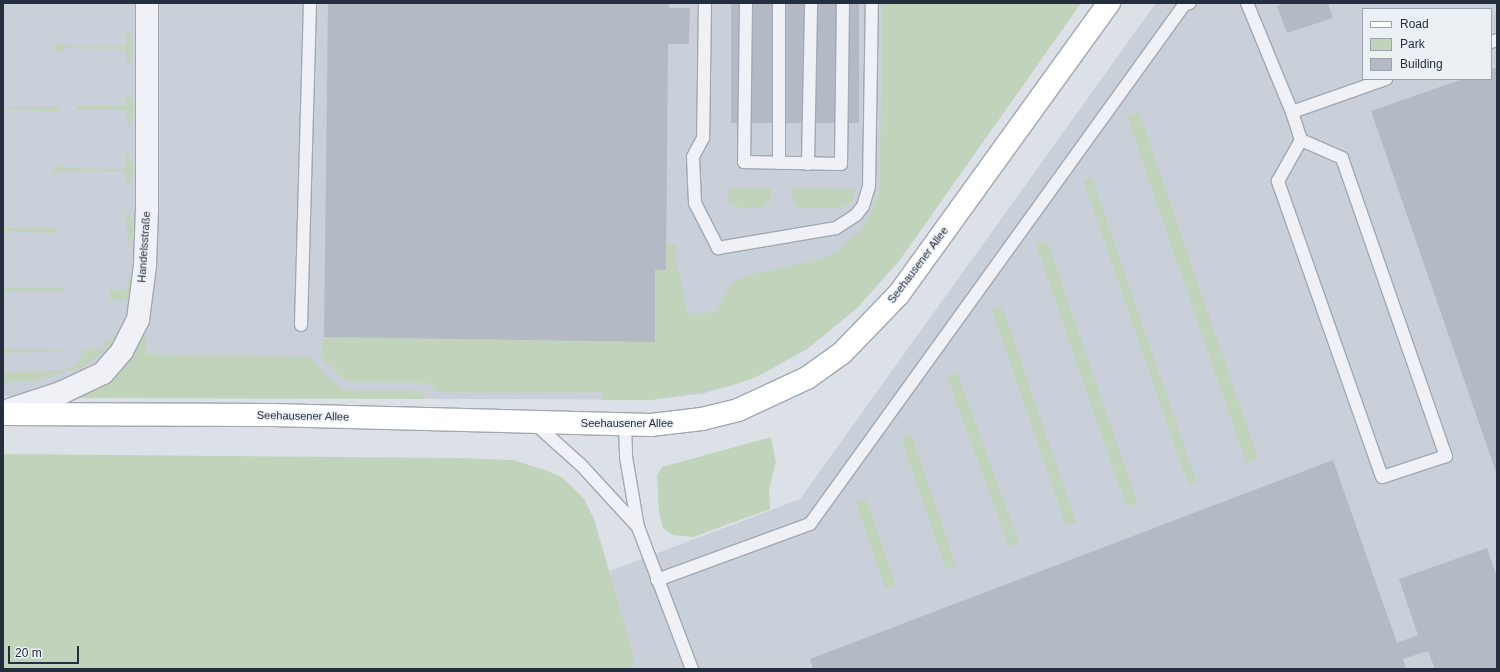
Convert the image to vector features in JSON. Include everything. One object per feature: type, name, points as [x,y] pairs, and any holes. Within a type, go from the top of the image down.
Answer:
[{"type":"main road","name":"Seehausener Allee","points":[[3,413],[531,421],[625,425],[677,423],[738,410],[808,378],[842,353],[899,294],[1109,3]]},
{"type":"street","name":"Handelsstraße","points":[[3,413],[83,383],[113,363],[138,320],[145,265],[147,3]]},
{"type":"lane","points":[[301,325],[310,3]]},
{"type":"lane","points":[[705,3],[703,138],[693,157],[695,203],[718,248],[836,228],[848,222],[863,206],[869,186],[872,3]]},
{"type":"lane","points":[[746,3],[744,162],[808,164],[841,164],[843,3]]},
{"type":"lane","points":[[779,3],[779,163]]},
{"type":"lane","points":[[808,164],[811,3]]},
{"type":"lane","points":[[657,580],[810,524],[1184,5],[1190,3]]},
{"type":"lane","points":[[1247,3],[1292,112],[1301,140],[1278,181],[1382,477],[1446,456],[1342,158],[1301,140]]},
{"type":"lane","points":[[1292,112],[1383,80]]},
{"type":"lane","points":[[531,421],[581,465],[638,527]]},
{"type":"lane","points":[[625,425],[626,456],[638,527],[692,669]]},
{"type":"shaded area","points":[[3,3],[1081,3],[899,261],[856,309],[807,349],[756,377],[702,394],[651,400],[3,396]]},
{"type":"shaded area","points":[[1156,3],[1497,3],[1497,669],[614,669],[610,571],[800,499]]},
{"type":"green space","points":[[882,3],[1081,3],[899,261],[856,309],[807,349],[756,377],[728,387],[651,400],[601,400],[601,392],[436,392],[430,383],[352,382],[344,380],[323,360],[321,345],[324,337],[654,342],[655,270],[666,270],[666,242],[675,244],[676,251],[674,252],[688,313],[715,313],[730,285],[746,275],[808,262],[836,253],[864,226],[880,190]]},
{"type":"green space","points":[[127,30],[135,48],[127,65],[126,49],[64,48],[60,52],[52,48],[60,42],[63,45],[126,46]]},
{"type":"green space","points":[[127,90],[135,106],[134,116],[128,126],[126,110],[77,110],[77,106],[126,106]]},
{"type":"green space","points":[[3,107],[59,107],[59,111],[3,110]]},
{"type":"green space","points":[[1139,112],[1258,459],[1246,463],[1127,116]]},
{"type":"green space","points":[[127,152],[135,171],[127,188],[125,172],[63,171],[60,174],[51,171],[60,165],[63,168],[125,169]]},
{"type":"green space","points":[[1092,178],[1197,482],[1188,484],[1083,181]]},
{"type":"green space","points":[[729,187],[771,188],[771,199],[762,208],[733,207],[728,203]]},
{"type":"green space","points":[[791,188],[856,189],[853,201],[842,208],[801,208],[794,205]]},
{"type":"green space","points":[[126,212],[131,215],[134,230],[128,249]]},
{"type":"green space","points":[[3,228],[57,228],[57,233],[3,231]]},
{"type":"green space","points":[[1047,240],[1138,503],[1126,507],[1036,244]]},
{"type":"green space","points":[[129,273],[134,283],[127,309],[126,300],[110,300],[110,290],[127,289]]},
{"type":"green space","points":[[3,288],[64,288],[64,292],[3,292]]},
{"type":"green space","points":[[1002,306],[1077,523],[1066,526],[992,310]]},
{"type":"green space","points":[[120,327],[121,333],[111,346],[86,366],[33,381],[3,383],[3,371],[59,371],[69,368],[77,364],[83,350],[103,350],[104,343],[111,340]]},
{"type":"green space","points":[[147,336],[146,354],[314,357],[313,362],[343,390],[425,391],[424,399],[61,398],[142,337]]},
{"type":"green space","points":[[3,349],[63,349],[64,351],[3,353]]},
{"type":"green space","points":[[957,372],[1019,543],[1009,547],[947,376]]},
{"type":"green space","points":[[911,434],[956,565],[946,569],[901,438]]},
{"type":"green space","points":[[771,437],[776,462],[769,490],[770,509],[693,537],[673,535],[663,528],[659,512],[657,476],[662,467]]},
{"type":"green space","points":[[3,454],[458,458],[513,460],[545,470],[562,477],[584,499],[594,519],[635,660],[632,669],[3,669]]},
{"type":"green space","points":[[866,499],[896,585],[885,589],[856,503]]},
{"type":"building","points":[[328,3],[669,3],[669,8],[690,8],[689,44],[668,44],[666,270],[655,270],[655,342],[324,337]]},
{"type":"building","points":[[731,3],[859,3],[859,123],[731,123]]},
{"type":"building","points":[[1284,3],[1328,3],[1333,18],[1287,33],[1277,6]]},
{"type":"building","points":[[1497,67],[1497,475],[1371,111],[1460,80],[1492,80],[1492,69]]},
{"type":"building","points":[[1333,460],[1397,643],[1418,635],[1399,579],[1487,548],[1497,577],[1497,669],[1435,669],[1428,651],[1403,659],[1406,669],[813,669],[810,659]]}]
